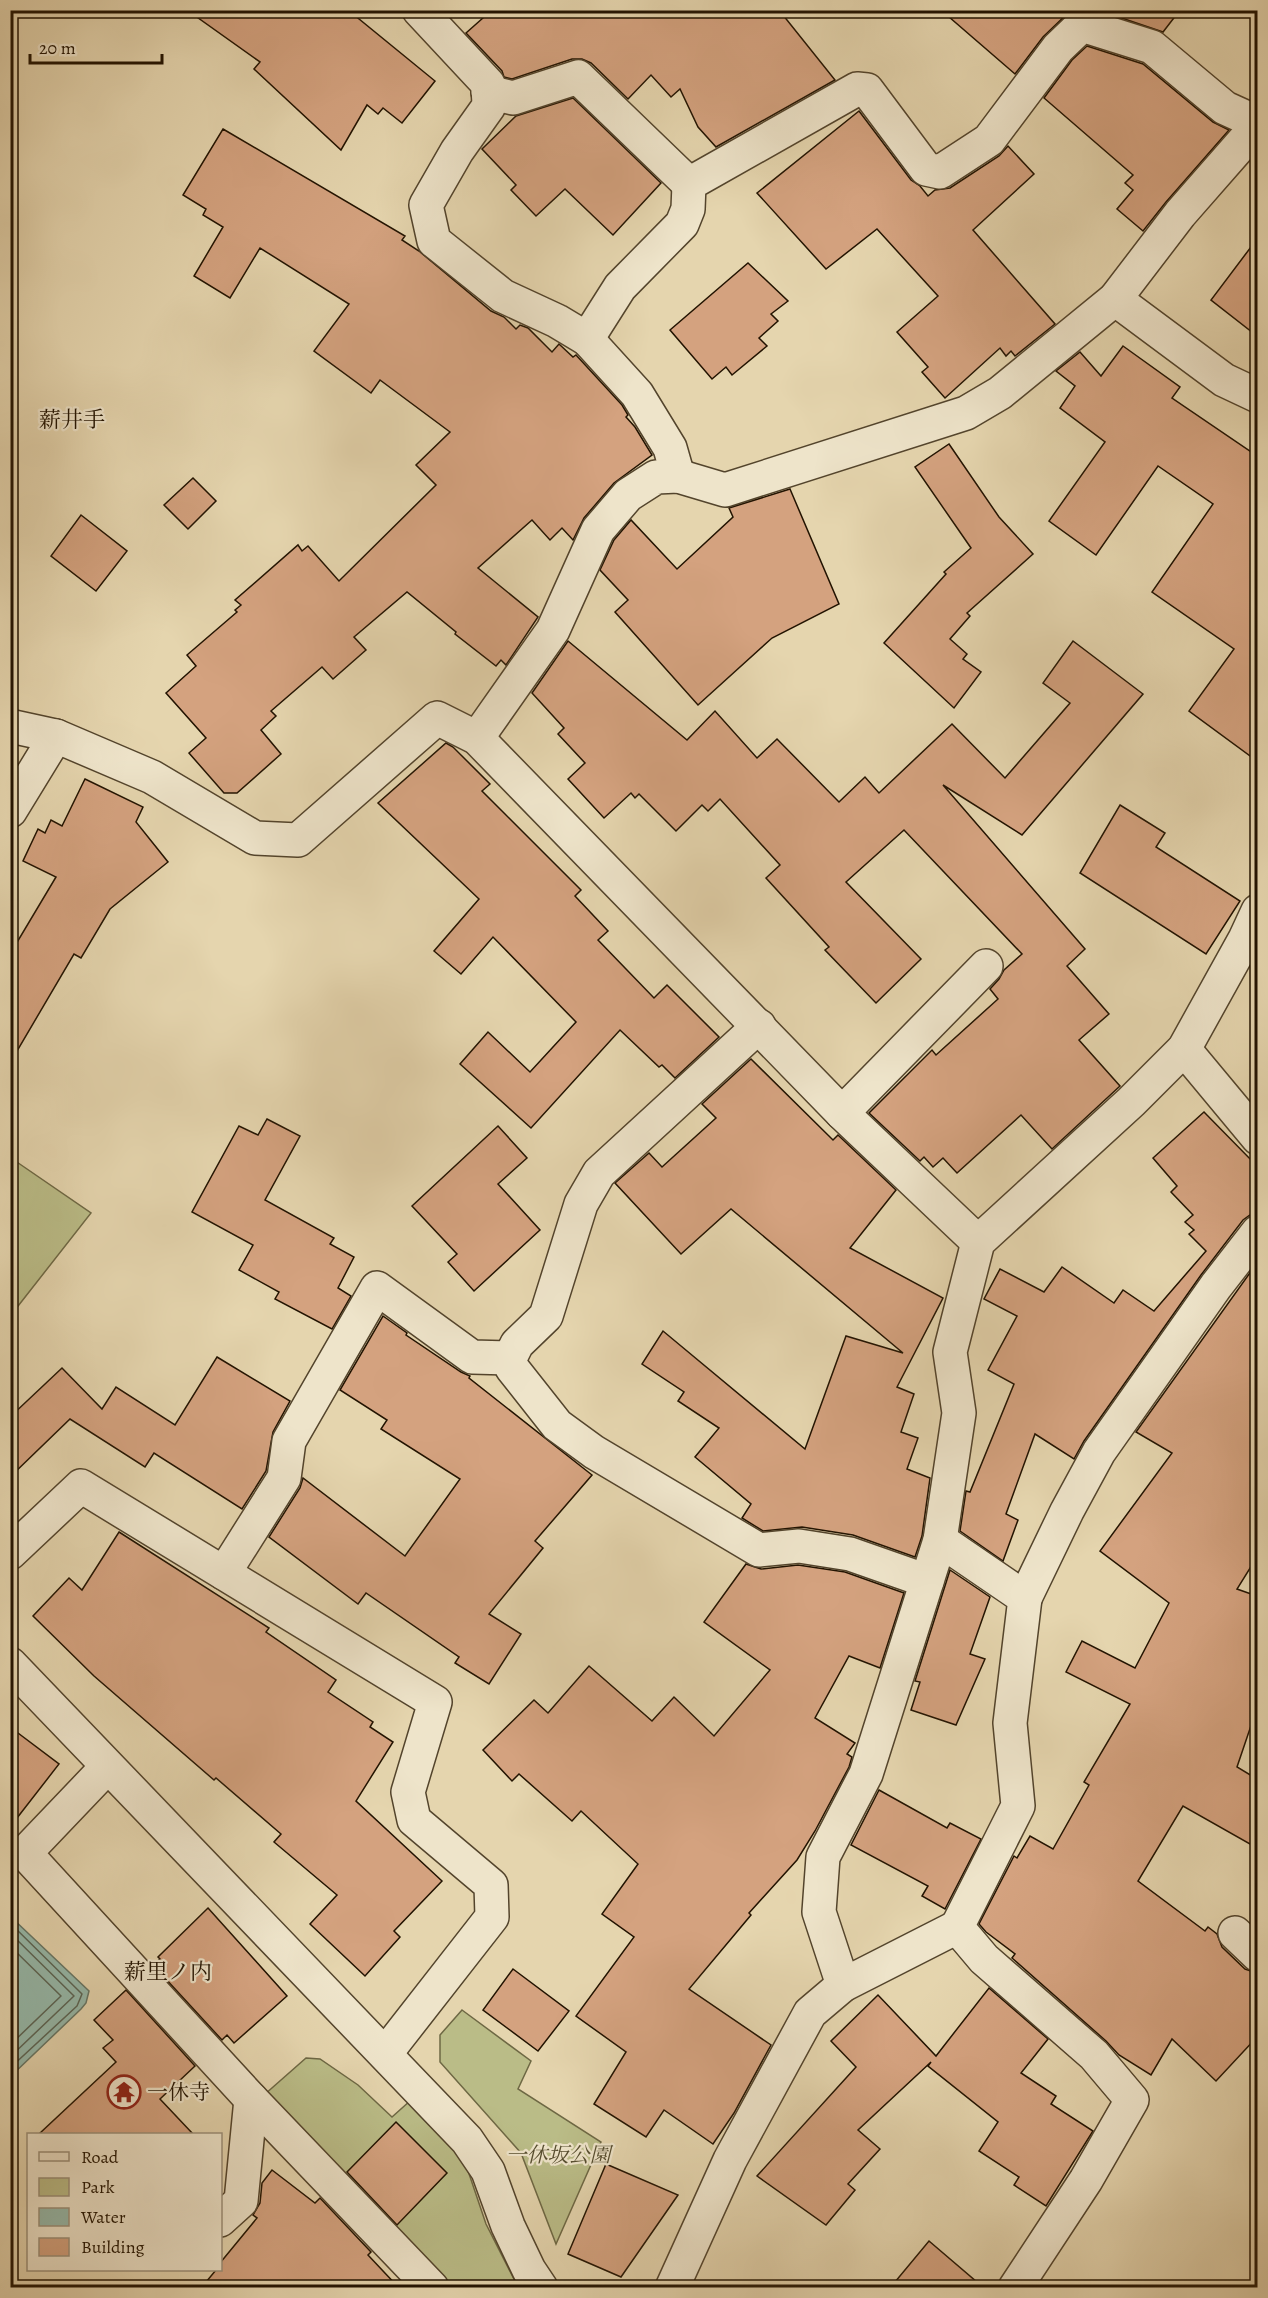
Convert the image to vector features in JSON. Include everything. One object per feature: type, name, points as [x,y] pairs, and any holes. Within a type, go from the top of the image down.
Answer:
[{"type":"street","points":[[419,10],[488,84],[489,106],[457,151],[426,205],[434,241],[503,296],[557,321],[587,339],[637,394],[670,448],[678,476]]},
{"type":"street","points":[[477,738],[553,630],[598,530],[628,495],[656,477],[678,476],[725,490],[966,413],[1000,393],[1115,299],[1180,213],[1257,124],[1225,108],[1152,47],[1082,25],[1058,48],[989,140],[940,172],[926,169],[867,90],[857,89],[689,184]]},
{"type":"street","points":[[488,92],[513,98],[578,77],[689,184],[688,209],[682,224],[620,287],[587,339]]},
{"type":"street","points":[[1115,299],[1224,380],[1257,396]]},
{"type":"street","points":[[10,726],[56,736],[152,777],[255,838],[298,840],[437,718],[477,738],[843,1113],[978,1242]]},
{"type":"street","points":[[10,811],[56,736]]},
{"type":"street","points":[[843,1984],[819,1912],[823,1857],[866,1774],[940,1539],[959,1413],[950,1352],[978,1242],[1131,1102],[1184,1049],[1245,939],[1257,911]]},
{"type":"street","points":[[843,1113],[986,966]]},
{"type":"street","points":[[759,1026],[599,1173],[581,1204],[546,1316],[517,1344],[510,1358],[512,1368],[557,1425],[594,1452],[759,1550],[799,1546],[850,1554],[927,1581]]},
{"type":"street","points":[[1184,1049],[1257,1138]]},
{"type":"street","points":[[672,2288],[730,2160],[810,2013],[843,1984],[957,1928],[1017,1806],[1010,1723],[1025,1598],[1067,1511],[1100,1452],[1216,1286],[1257,1232]]},
{"type":"street","points":[[224,1573],[284,1478],[289,1441],[377,1288],[472,1357],[510,1358]]},
{"type":"street","points":[[10,1553],[81,1486],[435,1702],[408,1792],[414,1820],[491,1885],[492,1917],[385,2054]]},
{"type":"street","points":[[940,1539],[1025,1598]]},
{"type":"street","points":[[10,1664],[467,2140],[488,2171],[508,2226],[529,2270],[541,2288]]},
{"type":"street","points":[[107,1767],[25,1853],[252,2099],[432,2288]]},
{"type":"street","points":[[957,1928],[984,1959],[1094,2055],[1132,2100],[1086,2180],[1015,2288]]},
{"type":"street","points":[[222,2218],[241,2201],[252,2099]]},
{"type":"green space","points":[[11,1158],[91,1213],[11,1315]]},
{"type":"green space","name":"一休坂公園","points":[[462,2010],[531,2061],[518,2089],[601,2142],[556,2244],[521,2153],[440,2062],[440,2035]]},
{"type":"green space","points":[[306,2058],[320,2059],[358,2085],[392,2117],[411,2100],[463,2156],[486,2224],[518,2287],[446,2287],[264,2095]]},
{"type":"water","points":[[11,1917],[89,1991],[86,2003],[81,2009],[11,2076]]},
{"type":"building","points":[[187,10],[348,10],[435,81],[402,123],[383,108],[378,114],[367,105],[341,150],[254,69],[260,62]]},
{"type":"building","points":[[492,10],[779,10],[835,80],[716,147],[698,127],[680,89],[671,97],[651,75],[628,99],[591,63],[582,59],[572,59],[512,79],[504,77],[502,71],[466,33]]},
{"type":"building","points":[[941,10],[1071,10],[1043,37],[1015,74]]},
{"type":"building","points":[[1098,10],[1180,10],[1163,32]]},
{"type":"building","points":[[1087,46],[1143,64],[1213,122],[1229,130],[1143,231],[1117,209],[1133,190],[1125,183],[1133,175],[1044,98],[1072,60]]},
{"type":"building","points":[[573,98],[661,183],[613,235],[565,189],[536,216],[511,190],[516,185],[482,149],[516,116]]},
{"type":"building","points":[[859,111],[911,180],[928,196],[935,190],[950,188],[999,156],[1008,146],[1034,174],[973,230],[1055,324],[1015,356],[1011,351],[1006,356],[1000,348],[945,398],[922,372],[928,367],[897,332],[938,296],[877,229],[826,269],[757,193]]},
{"type":"building","points":[[223,129],[405,236],[402,240],[419,251],[491,311],[504,317],[516,329],[520,325],[528,328],[552,352],[559,344],[573,357],[576,355],[622,405],[628,415],[626,417],[652,455],[614,483],[584,518],[573,540],[562,528],[550,540],[532,520],[478,568],[538,617],[506,665],[501,660],[496,666],[407,592],[354,637],[366,650],[333,679],[322,667],[271,711],[276,716],[261,730],[281,754],[237,793],[224,793],[189,753],[206,738],[166,693],[196,666],[187,655],[237,612],[235,610],[241,605],[235,600],[298,545],[302,551],[308,546],[339,581],[436,485],[416,465],[450,432],[380,380],[371,393],[314,351],[349,304],[260,248],[230,298],[194,276],[223,227],[203,215],[206,209],[183,195]]},
{"type":"building","points":[[1257,239],[1257,336],[1211,300]]},
{"type":"building","points":[[748,263],[788,301],[771,314],[778,321],[759,338],[767,346],[732,375],[726,367],[712,379],[670,330]]},
{"type":"building","points":[[1123,346],[1180,387],[1172,398],[1257,456],[1257,761],[1189,711],[1234,649],[1152,592],[1213,504],[1158,466],[1096,555],[1049,521],[1105,442],[1060,408],[1075,386],[1056,371],[1080,352],[1101,376]]},
{"type":"building","points":[[949,444],[999,517],[1033,554],[967,613],[970,616],[950,639],[967,654],[963,659],[981,672],[954,708],[884,643],[946,574],[944,572],[971,548],[915,467]]},
{"type":"building","points":[[193,478],[216,501],[188,529],[164,505]]},
{"type":"building","points":[[790,489],[839,604],[772,638],[698,705],[615,612],[628,600],[600,570],[614,540],[631,520],[677,569],[733,517],[729,508]]},
{"type":"building","points":[[81,515],[127,551],[96,591],[51,556]]},
{"type":"building","points":[[568,641],[687,740],[715,711],[757,758],[777,739],[839,802],[865,777],[879,793],[952,724],[1005,778],[1070,703],[1043,683],[1073,641],[1143,694],[1022,835],[943,785],[1085,949],[1067,966],[1109,1014],[1079,1040],[1120,1086],[1052,1149],[1021,1115],[957,1173],[943,1158],[933,1167],[924,1157],[920,1161],[869,1113],[932,1050],[936,1055],[998,999],[990,989],[1004,970],[1022,954],[904,830],[846,882],[921,959],[876,1003],[825,950],[829,947],[766,878],[780,865],[720,799],[708,811],[702,805],[676,831],[639,794],[635,798],[631,793],[604,818],[568,779],[585,763],[558,734],[564,728],[532,693]]},
{"type":"building","points":[[446,743],[453,747],[490,784],[482,791],[581,890],[575,896],[608,931],[598,940],[654,998],[667,985],[719,1037],[675,1078],[662,1065],[659,1067],[620,1030],[531,1128],[460,1064],[488,1032],[530,1072],[576,1022],[493,937],[461,974],[434,951],[479,899],[378,803]]},
{"type":"building","points":[[85,779],[143,807],[136,822],[168,862],[110,909],[81,958],[74,954],[10,1063],[10,954],[56,877],[23,861],[38,829],[45,833],[51,820],[62,826]]},
{"type":"building","points":[[1120,805],[1165,833],[1156,847],[1240,901],[1206,954],[1080,873]]},
{"type":"building","points":[[751,1059],[833,1140],[838,1135],[896,1190],[850,1248],[943,1298],[897,1387],[914,1394],[901,1432],[918,1438],[907,1469],[930,1478],[922,1536],[915,1557],[853,1535],[802,1527],[763,1531],[742,1518],[751,1504],[695,1457],[719,1428],[678,1401],[684,1392],[642,1364],[663,1331],[805,1449],[846,1336],[903,1353],[731,1209],[681,1254],[615,1183],[649,1153],[662,1167],[716,1118],[702,1104]]},
{"type":"building","points":[[1204,1112],[1257,1166],[1257,1214],[1250,1215],[1243,1220],[1201,1275],[1084,1441],[1074,1459],[1035,1434],[1006,1514],[1018,1520],[1003,1561],[960,1531],[966,1491],[970,1492],[1014,1384],[988,1370],[1017,1316],[984,1299],[1000,1269],[1044,1292],[1062,1267],[1114,1303],[1123,1290],[1154,1311],[1206,1251],[1189,1234],[1194,1230],[1185,1222],[1193,1215],[1171,1192],[1177,1186],[1153,1158]]},
{"type":"building","points":[[267,1119],[300,1136],[265,1200],[334,1238],[330,1244],[354,1257],[338,1288],[351,1296],[332,1329],[275,1299],[279,1292],[239,1270],[253,1245],[192,1212],[239,1126],[258,1135]]},
{"type":"building","points":[[498,1126],[527,1158],[498,1184],[540,1230],[474,1291],[448,1262],[457,1254],[412,1206]]},
{"type":"building","points":[[1257,1263],[1257,1557],[1237,1589],[1257,1596],[1257,1708],[1237,1767],[1257,1779],[1257,1848],[1183,1806],[1138,1881],[1205,1931],[1208,1927],[1217,1934],[1222,1947],[1245,1969],[1257,1973],[1257,2037],[1216,2081],[1172,2039],[1151,2075],[1119,2055],[1012,1958],[1015,1954],[979,1924],[1014,1856],[1017,1858],[1030,1836],[1053,1849],[1089,1785],[1084,1782],[1130,1704],[1066,1672],[1082,1641],[1135,1668],[1169,1603],[1100,1551],[1172,1453],[1136,1432]]},
{"type":"building","points":[[383,1316],[407,1333],[406,1335],[470,1376],[469,1378],[592,1475],[535,1541],[543,1548],[489,1614],[521,1634],[489,1684],[455,1663],[459,1657],[366,1593],[358,1604],[269,1537],[300,1488],[303,1478],[405,1556],[460,1479],[381,1429],[387,1420],[340,1390]]},
{"type":"building","points":[[217,1357],[290,1401],[273,1432],[266,1471],[242,1509],[154,1453],[145,1467],[70,1419],[10,1477],[10,1417],[62,1368],[102,1409],[116,1387],[175,1425]]},
{"type":"building","points":[[119,1532],[269,1628],[266,1632],[336,1680],[328,1692],[373,1722],[370,1727],[393,1742],[356,1801],[442,1881],[394,1931],[400,1937],[365,1976],[310,1924],[337,1895],[274,1842],[281,1834],[216,1778],[214,1780],[94,1676],[33,1616],[69,1578],[82,1590]]},
{"type":"building","points":[[746,1564],[761,1569],[798,1565],[845,1572],[904,1593],[880,1668],[849,1656],[815,1718],[855,1743],[847,1754],[852,1757],[849,1767],[815,1831],[797,1860],[749,1913],[751,1915],[689,1989],[771,2045],[734,2113],[713,2144],[664,2110],[646,2137],[594,2104],[626,2052],[576,2016],[634,1937],[602,1914],[638,1864],[581,1811],[572,1821],[519,1774],[512,1781],[483,1750],[534,1700],[548,1713],[589,1666],[652,1721],[674,1697],[714,1736],[770,1670],[704,1622]]},
{"type":"building","points":[[950,1570],[990,1597],[970,1654],[985,1659],[956,1725],[911,1710],[920,1682],[915,1681]]},
{"type":"building","points":[[10,1727],[59,1764],[10,1827]]},
{"type":"building","points":[[879,1790],[947,1828],[950,1823],[981,1839],[945,1909],[922,1896],[928,1886],[851,1845]]},
{"type":"building","points":[[208,1908],[287,1996],[234,2043],[227,2035],[222,2040],[153,1965],[160,1959],[158,1957]]},
{"type":"building","points":[[513,1969],[569,2011],[538,2051],[483,2010]]},
{"type":"building","points":[[989,1988],[1048,2039],[1021,2073],[1056,2096],[1051,2104],[1093,2131],[1046,2206],[1014,2185],[1019,2177],[979,2151],[998,2122],[928,2066],[931,2062],[858,2130],[880,2149],[848,2184],[855,2190],[826,2225],[757,2176],[856,2067],[831,2041],[878,1995],[936,2056]]},
{"type":"building","points":[[126,1990],[195,2066],[160,2099],[192,2133],[40,2133],[116,2062],[103,2048],[113,2040],[94,2020]]},
{"type":"building","points":[[396,2122],[447,2173],[397,2225],[347,2172]]},
{"type":"building","points":[[606,2164],[678,2195],[621,2277],[568,2254]]},
{"type":"building","points":[[272,2170],[315,2203],[320,2198],[371,2252],[368,2255],[399,2288],[201,2288],[215,2271],[222,2271],[222,2261],[257,2218],[253,2215],[260,2203],[262,2183]]},
{"type":"building","points":[[929,2241],[984,2288],[890,2288]]},
{"type":"place","name":"一休寺","points":[[124,2092]]},
{"type":"district","name":"薪井手","points":[[72,419]]},
{"type":"district","name":"薪里ノ内","points":[[168,1971]]}]
